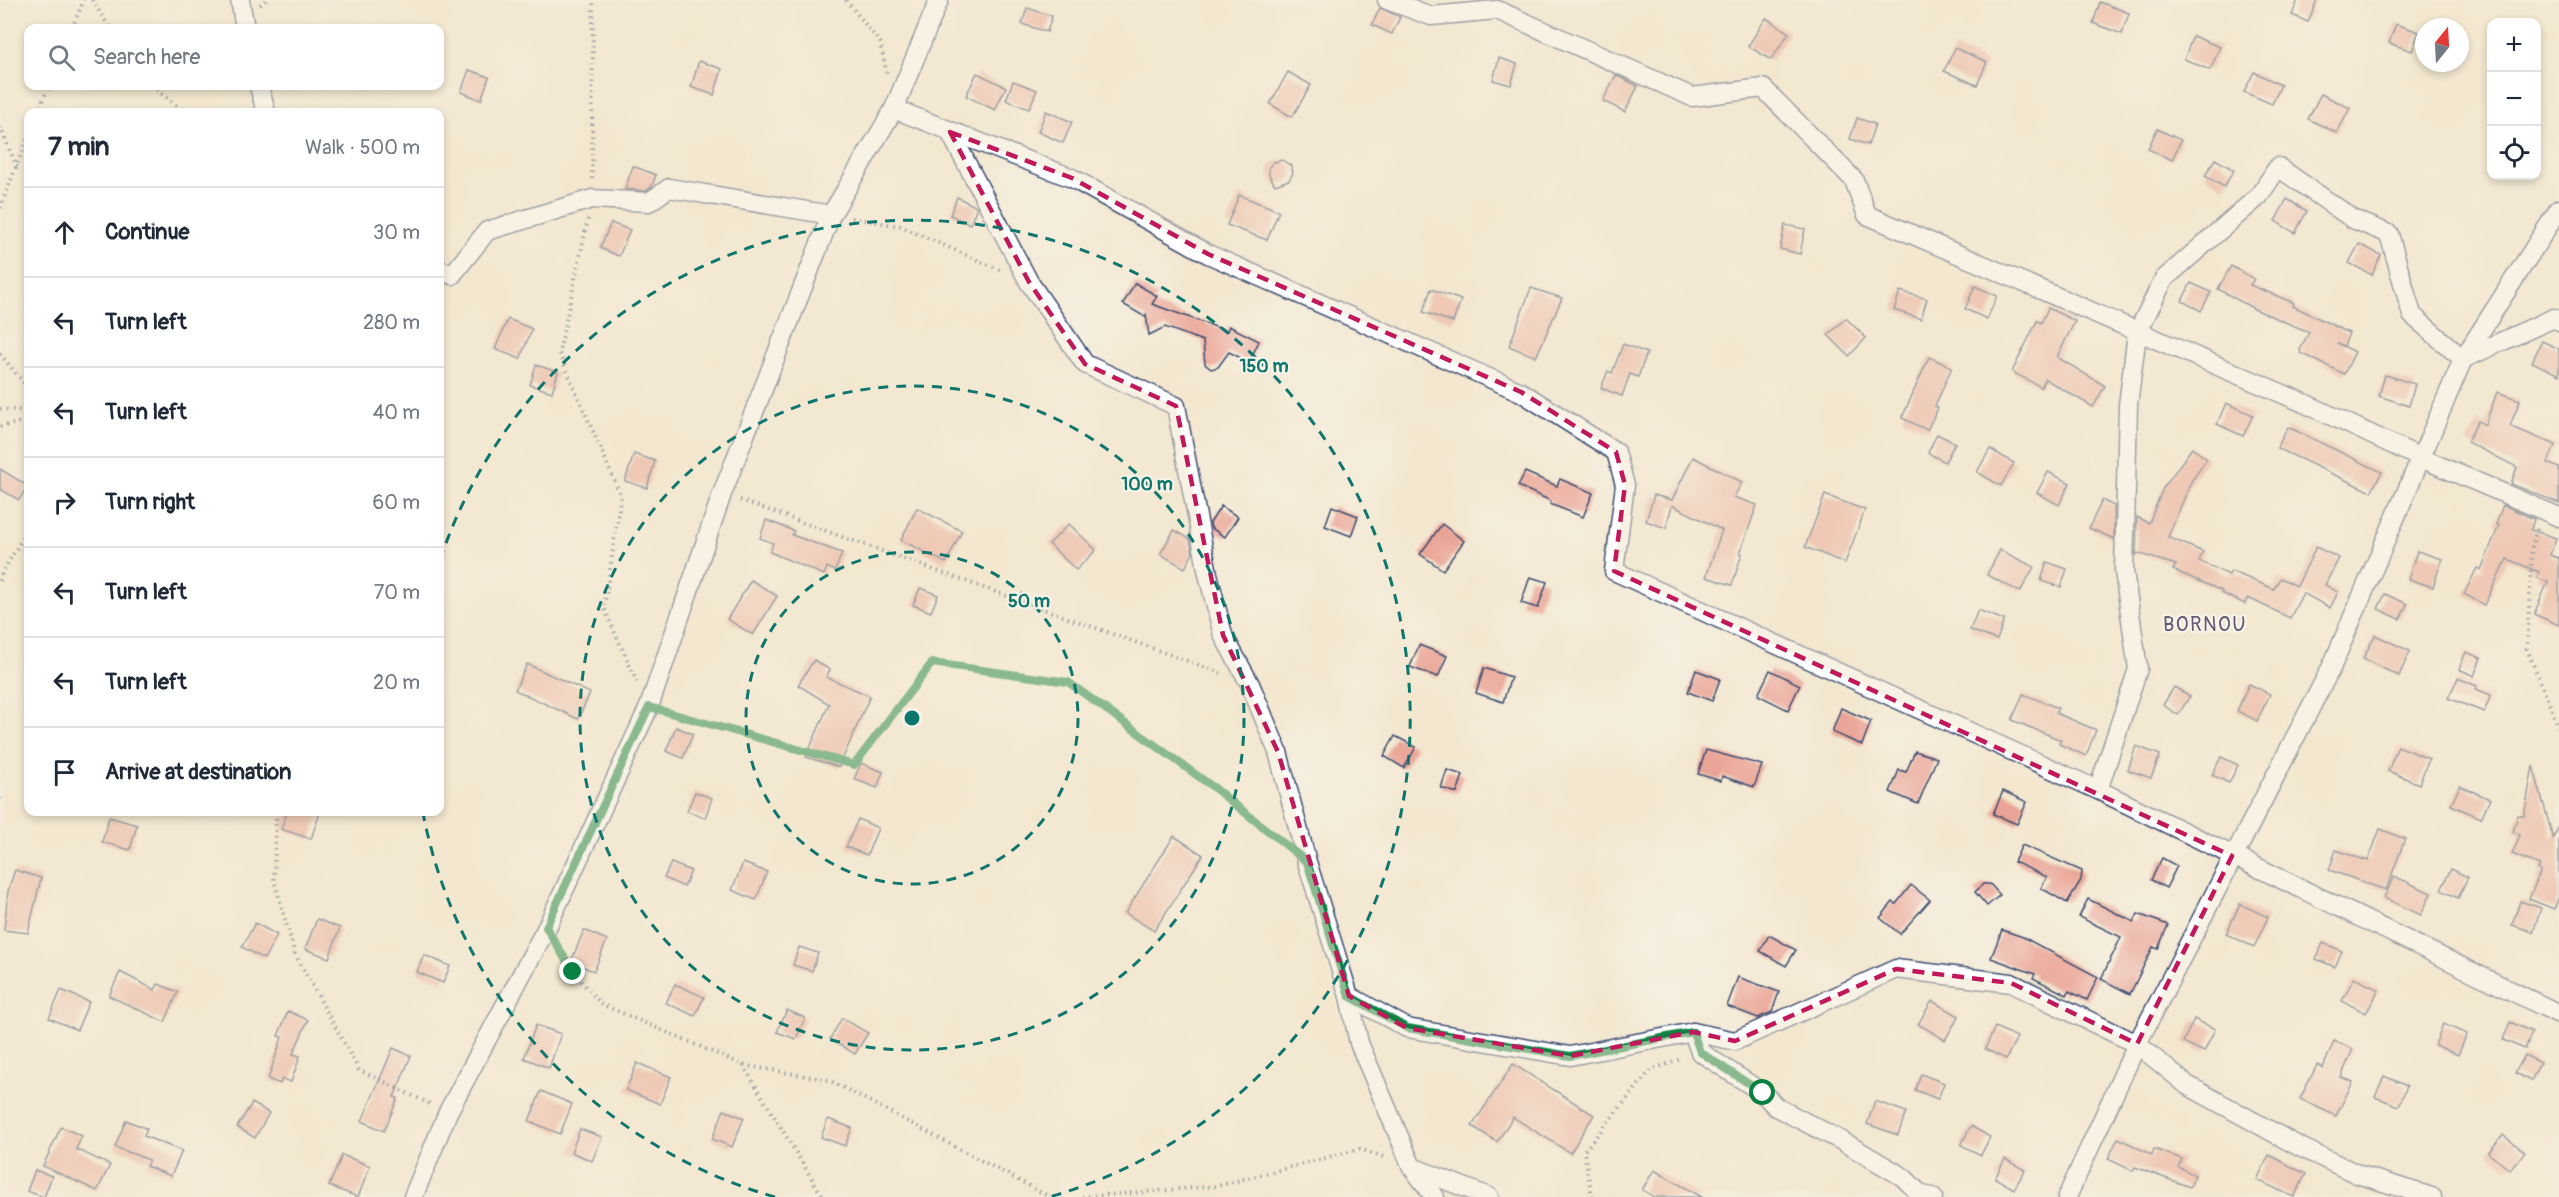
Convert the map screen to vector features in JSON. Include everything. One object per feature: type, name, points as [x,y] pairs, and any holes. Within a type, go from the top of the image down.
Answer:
[{"type":"street","points":[[240,0],[244,24]]},
{"type":"street","points":[[413,1197],[448,1112],[546,927],[649,707],[722,494],[831,215],[894,109],[939,0]]},
{"type":"street","points":[[1387,0],[1431,16],[1497,10],[1692,97],[1763,88],[1854,180],[1867,215],[2304,403],[2421,458],[2551,514]]},
{"type":"street","points":[[260,90],[265,108]]},
{"type":"street","points":[[894,109],[1072,178],[1208,254],[1521,392],[1616,452],[1625,485],[1614,571],[2098,790],[2559,1014]]},
{"type":"street","points":[[950,132],[1029,282],[1085,364],[1176,406],[1208,574],[1223,635],[1250,684],[1278,752],[1307,862],[1349,996],[1359,1043],[1412,1167],[1435,1197]]},
{"type":"street","points":[[2098,790],[2138,669],[2124,572],[2128,405],[2137,333],[2164,279],[2259,196],[2278,167],[2353,219],[2389,234],[2412,315],[2463,359]]},
{"type":"street","points":[[444,272],[452,275],[487,231],[592,199],[649,202],[669,188],[831,215]]},
{"type":"street","points":[[2067,1197],[2137,1044],[2332,666],[2463,359],[2559,208]]},
{"type":"street","points":[[2463,359],[2554,318],[2559,321]]},
{"type":"street","points":[[1349,996],[1407,1028],[1570,1056],[1693,1032],[1735,1041],[1896,969],[2011,983],[2137,1044],[2187,1085],[2298,1146],[2358,1174],[2432,1197]]},
{"type":"street","points":[[1693,1032],[1700,1052],[1763,1093],[1776,1107],[1790,1117],[1842,1142],[1903,1178],[1921,1195],[1933,1197]]},
{"type":"street","points":[[1412,1167],[1489,1197]]},
{"type":"path","points":[[74,24],[84,0]]},
{"type":"path","points":[[92,0],[107,24]]},
{"type":"path","points":[[593,0],[592,199],[559,353],[621,496],[604,608],[649,707],[854,765],[932,663],[1068,682],[1213,787],[1281,841]]},
{"type":"path","points":[[846,0],[880,43],[887,76]]},
{"type":"path","points":[[41,108],[47,90]]},
{"type":"path","points":[[157,90],[180,108]]},
{"type":"path","points":[[0,127],[17,167]]},
{"type":"path","points":[[0,208],[24,149]]},
{"type":"path","points":[[831,215],[900,226],[1029,282]]},
{"type":"path","points":[[0,354],[24,382]]},
{"type":"path","points":[[0,409],[24,411]]},
{"type":"path","points":[[0,427],[24,421]]},
{"type":"path","points":[[722,494],[1250,684]]},
{"type":"path","points":[[2551,514],[2532,545],[2527,649],[2559,728]]},
{"type":"path","points":[[0,581],[2,573],[24,536]]},
{"type":"path","points":[[276,816],[274,880],[295,954],[359,1070],[448,1112]]},
{"type":"path","points":[[546,927],[573,972],[601,1004],[743,1065],[829,1080],[1050,1197]]},
{"type":"path","points":[[1592,1197],[1584,1151],[1651,1070],[1700,1052]]},
{"type":"path","points":[[743,1065],[823,1197]]},
{"type":"path","points":[[1082,1197],[1217,1186],[1360,1149],[1412,1167]]},
{"type":"highlighted area","points":[[950,132],[1072,178],[1208,254],[1521,392],[1616,452],[1625,485],[1614,571],[2232,856],[2137,1044],[2011,983],[1896,969],[1735,1041],[1693,1032],[1570,1056],[1407,1028],[1349,996],[1278,752],[1223,635],[1176,406],[1085,364],[1029,282]]},
{"type":"building","points":[[2298,0],[2317,0],[2308,22],[2292,15]]},
{"type":"building","points":[[2100,2],[2129,13],[2122,34],[2093,23]]},
{"type":"building","points":[[1027,8],[1052,16],[1047,32],[1022,24]]},
{"type":"building","points":[[1380,8],[1400,17],[1392,34],[1372,25]]},
{"type":"building","points":[[1766,18],[1789,33],[1771,60],[1748,46]]},
{"type":"building","points":[[2396,24],[2415,31],[2412,51],[2389,43]]},
{"type":"building","points":[[2193,36],[2220,47],[2210,70],[2184,59]]},
{"type":"building","points":[[1955,48],[1987,62],[1977,85],[1944,71]]},
{"type":"building","points":[[1499,58],[1517,64],[1511,85],[1493,80]]},
{"type":"building","points":[[699,61],[722,69],[714,95],[691,87]]},
{"type":"building","points":[[469,70],[489,77],[481,100],[461,92]]},
{"type":"building","points":[[1288,72],[1311,85],[1292,117],[1270,104]]},
{"type":"building","points":[[2254,72],[2281,85],[2272,104],[2244,92]]},
{"type":"building","points":[[977,73],[1006,87],[995,110],[966,96]]},
{"type":"building","points":[[1616,75],[1638,86],[1625,112],[1603,101]]},
{"type":"building","points":[[1013,81],[1037,90],[1029,109],[1006,100]]},
{"type":"building","points":[[2321,94],[2350,108],[2337,133],[2308,119]]},
{"type":"building","points":[[1046,111],[1072,122],[1063,143],[1038,132]]},
{"type":"building","points":[[1857,118],[1875,124],[1868,145],[1850,139]]},
{"type":"building","points":[[2157,129],[2181,140],[2172,160],[2148,149]]},
{"type":"building","points":[[2215,159],[2234,170],[2224,187],[2205,176]]},
{"type":"building","points":[[1282,160],[1291,166],[1293,173],[1289,180],[1275,185],[1269,175],[1269,167],[1274,162]]},
{"type":"building","points":[[633,166],[656,175],[652,186],[646,191],[625,189]]},
{"type":"building","points":[[1239,195],[1279,211],[1267,240],[1227,225]]},
{"type":"building","points":[[957,197],[977,207],[970,224],[950,215]]},
{"type":"building","points":[[2287,199],[2307,211],[2295,233],[2275,221]]},
{"type":"building","points":[[611,223],[630,230],[619,256],[600,248]]},
{"type":"building","points":[[1785,225],[1805,229],[1800,254],[1780,249]]},
{"type":"building","points":[[2359,244],[2381,255],[2372,275],[2349,263]]},
{"type":"building","points":[[2231,266],[2254,279],[2250,285],[2294,303],[2293,306],[2349,333],[2344,346],[2337,343],[2355,352],[2344,374],[2301,353],[2300,350],[2309,332],[2254,309],[2218,289]]},
{"type":"building","points":[[1135,283],[1157,296],[1152,304],[1227,331],[1229,326],[1259,341],[1249,362],[1229,352],[1218,367],[1211,369],[1205,364],[1203,341],[1165,327],[1149,335],[1146,315],[1145,317],[1123,304]]},
{"type":"building","points":[[2191,283],[2211,292],[2201,311],[2182,301]]},
{"type":"building","points":[[1975,286],[1997,296],[1987,319],[1965,309]]},
{"type":"building","points":[[1531,288],[1562,298],[1536,357],[1509,346]]},
{"type":"building","points":[[1431,289],[1461,300],[1453,322],[1423,312]]},
{"type":"building","points":[[1900,291],[1927,299],[1921,319],[1894,310]]},
{"type":"building","points":[[2048,308],[2075,321],[2057,357],[2105,386],[2093,407],[2045,379],[2041,387],[2012,372],[2037,321],[2041,323]]},
{"type":"building","points":[[1846,318],[1866,338],[1849,356],[1828,335]]},
{"type":"building","points":[[508,319],[532,329],[520,359],[495,349]]},
{"type":"building","points":[[2542,341],[2559,349],[2559,375],[2532,362]]},
{"type":"building","points":[[1623,344],[1647,353],[1638,377],[1630,374],[1622,396],[1601,388],[1608,371],[1612,373]]},
{"type":"building","points":[[1929,357],[1952,367],[1935,406],[1938,408],[1927,430],[1902,418]]},
{"type":"building","points":[[536,365],[558,372],[552,392],[530,385]]},
{"type":"building","points":[[2385,375],[2415,384],[2409,406],[2379,396]]},
{"type":"building","points":[[2497,392],[2520,400],[2510,426],[2555,445],[2548,463],[2559,468],[2559,503],[2511,484],[2517,467],[2467,442],[2478,421],[2485,425]]},
{"type":"building","points":[[2226,403],[2253,415],[2243,436],[2217,424]]},
{"type":"building","points":[[2288,427],[2382,472],[2371,492],[2277,448]]},
{"type":"building","points":[[1937,434],[1955,443],[1945,462],[1928,453]]},
{"type":"building","points":[[2192,448],[2207,459],[2192,480],[2168,537],[2203,552],[2199,561],[2229,575],[2231,571],[2274,589],[2280,578],[2297,586],[2316,547],[2339,558],[2325,585],[2338,592],[2330,608],[2303,593],[2290,618],[2248,598],[2245,604],[2221,593],[2222,591],[2173,570],[2176,565],[2137,553],[2136,556],[2137,517],[2149,523],[2163,488]]},
{"type":"building","points":[[1990,449],[2014,463],[2001,486],[1977,472]]},
{"type":"building","points":[[634,454],[655,461],[647,488],[625,481]]},
{"type":"building","points":[[1693,457],[1742,482],[1734,497],[1757,505],[1740,553],[1742,554],[1732,585],[1706,577],[1722,530],[1672,505],[1666,528],[1646,521],[1654,495],[1672,500]]},
{"type":"building","points":[[0,469],[24,484],[24,492],[19,500],[0,489]]},
{"type":"building","points":[[1525,472],[1557,486],[1560,479],[1593,493],[1583,517],[1550,504],[1551,501],[1518,486]]},
{"type":"building","points":[[2048,472],[2070,483],[2059,505],[2037,493]]},
{"type":"building","points":[[1825,495],[1865,510],[1845,563],[1805,547]]},
{"type":"building","points":[[2102,500],[2114,506],[2114,539],[2089,528]]},
{"type":"building","points":[[2503,505],[2534,519],[2531,530],[2556,538],[2550,555],[2558,558],[2559,556],[2559,625],[2534,614],[2548,582],[2537,578],[2539,572],[2507,559],[2484,605],[2464,594],[2477,568],[2481,570],[2499,525],[2496,524]]},
{"type":"building","points":[[1221,506],[1238,517],[1225,537],[1211,528],[1210,523]]},
{"type":"building","points":[[1332,506],[1358,516],[1351,536],[1325,526]]},
{"type":"building","points":[[917,508],[962,531],[946,563],[901,540]]},
{"type":"building","points":[[766,520],[794,531],[792,535],[842,553],[835,571],[827,567],[824,575],[770,552],[773,543],[760,538]]},
{"type":"building","points":[[1069,524],[1096,550],[1076,570],[1049,544]]},
{"type":"building","points":[[1442,524],[1464,541],[1443,570],[1420,554]]},
{"type":"building","points":[[1174,530],[1190,539],[1193,553],[1185,568],[1160,554]]},
{"type":"building","points":[[2000,550],[2034,567],[2020,592],[1987,575]]},
{"type":"building","points":[[2417,551],[2442,559],[2433,587],[2408,579]]},
{"type":"building","points":[[2047,562],[2067,569],[2061,587],[2041,581]]},
{"type":"building","points":[[1530,577],[1547,582],[1538,608],[1521,603]]},
{"type":"building","points":[[751,580],[777,596],[753,635],[727,619]]},
{"type":"building","points":[[920,588],[938,595],[931,612],[913,605]]},
{"type":"building","points":[[2385,594],[2407,604],[2400,619],[2378,609]]},
{"type":"building","points":[[1978,610],[2004,620],[1997,640],[1970,630]]},
{"type":"building","points":[[2375,635],[2410,651],[2399,676],[2363,659]]},
{"type":"building","points":[[1419,645],[1447,656],[1438,677],[1410,667]]},
{"type":"building","points":[[2466,652],[2481,658],[2474,676],[2459,669]]},
{"type":"building","points":[[814,660],[830,670],[826,677],[870,696],[839,767],[806,757],[829,704],[798,685]]},
{"type":"building","points":[[527,664],[590,693],[578,719],[515,690]]},
{"type":"building","points":[[1484,668],[1511,677],[1503,702],[1476,693]]},
{"type":"building","points":[[1696,670],[1720,679],[1712,701],[1688,692]]},
{"type":"building","points":[[1770,670],[1800,685],[1788,710],[1758,695]]},
{"type":"building","points":[[2458,678],[2491,695],[2484,712],[2448,698]]},
{"type":"building","points":[[2249,684],[2270,694],[2257,721],[2237,711]]},
{"type":"building","points":[[2174,687],[2190,696],[2178,715],[2163,705]]},
{"type":"building","points":[[2023,694],[2058,708],[2056,713],[2096,730],[2086,756],[2059,744],[2061,740],[2012,720]]},
{"type":"building","points":[[1841,708],[1871,721],[1862,745],[1832,732]]},
{"type":"building","points":[[676,727],[693,734],[683,758],[666,751]]},
{"type":"building","points":[[1395,736],[1416,747],[1404,768],[1384,756]]},
{"type":"building","points":[[2136,746],[2160,755],[2151,778],[2128,770]]},
{"type":"building","points":[[2398,746],[2429,759],[2419,784],[2388,771]]},
{"type":"building","points":[[1706,750],[1762,765],[1754,787],[1722,776],[1721,781],[1698,774]]},
{"type":"building","points":[[1915,751],[1937,758],[1918,804],[1890,792],[1899,770],[1906,772]]},
{"type":"building","points":[[2221,757],[2238,765],[2229,783],[2212,775]]},
{"type":"building","points":[[861,763],[883,772],[877,788],[854,779]]},
{"type":"building","points":[[2533,766],[2553,838],[2559,826],[2559,897],[2554,909],[2529,899],[2541,870],[2538,869],[2540,865],[2512,854],[2520,835],[2513,832],[2518,815],[2524,816]]},
{"type":"building","points":[[1447,770],[1463,775],[1457,793],[1441,788]]},
{"type":"building","points":[[2460,786],[2490,799],[2481,818],[2451,805]]},
{"type":"building","points":[[2003,791],[2027,802],[2017,824],[1993,814]]},
{"type":"building","points":[[695,792],[712,798],[705,818],[687,811]]},
{"type":"building","points":[[286,816],[319,816],[311,839],[281,829]]},
{"type":"building","points":[[109,817],[137,825],[130,850],[102,842]]},
{"type":"building","points":[[858,819],[878,828],[867,855],[846,847]]},
{"type":"building","points":[[2380,829],[2405,839],[2386,890],[2329,870],[2336,850],[2368,861]]},
{"type":"building","points":[[1174,836],[1203,855],[1154,931],[1125,913]]},
{"type":"building","points":[[2022,845],[2082,871],[2081,880],[2067,903],[2041,888],[2047,877],[2014,862]]},
{"type":"building","points":[[2162,858],[2177,866],[2166,888],[2151,880]]},
{"type":"building","points":[[671,863],[691,871],[684,887],[664,878]]},
{"type":"building","points":[[743,863],[767,872],[756,900],[732,890]]},
{"type":"building","points":[[2451,869],[2468,877],[2458,898],[2441,890]]},
{"type":"building","points":[[15,870],[41,878],[28,933],[4,930],[8,891]]},
{"type":"building","points":[[2394,876],[2431,893],[2421,915],[2384,898]]},
{"type":"building","points":[[1983,884],[1990,884],[2000,895],[1987,906],[1975,892]]},
{"type":"building","points":[[1911,885],[1930,900],[1900,934],[1880,918],[1893,902],[1896,904]]},
{"type":"building","points":[[2088,899],[2134,922],[2138,914],[2168,925],[2158,949],[2153,947],[2130,994],[2101,979],[2121,937],[2079,917]]},
{"type":"building","points":[[2520,901],[2541,908],[2533,932],[2512,925]]},
{"type":"building","points":[[2240,904],[2268,917],[2254,947],[2226,934]]},
{"type":"building","points":[[317,919],[340,928],[329,958],[305,949]]},
{"type":"building","points":[[255,923],[277,935],[264,959],[242,947]]},
{"type":"building","points":[[584,930],[607,940],[594,971],[571,962]]},
{"type":"building","points":[[2002,930],[2023,937],[2098,977],[2087,1000],[2069,991],[2067,995],[2033,978],[2035,974],[1991,958]]},
{"type":"building","points":[[1769,935],[1796,950],[1786,966],[1760,951]]},
{"type":"building","points":[[2323,943],[2342,951],[2335,967],[2316,959]]},
{"type":"building","points":[[799,947],[818,953],[812,971],[793,965]]},
{"type":"building","points":[[424,955],[450,966],[443,983],[417,972]]},
{"type":"building","points":[[120,972],[155,990],[158,984],[178,992],[165,1022],[109,996]]},
{"type":"building","points":[[1738,977],[1779,992],[1772,1012],[1758,1018],[1727,1006]]},
{"type":"building","points":[[2354,978],[2379,990],[2366,1013],[2342,1001]]},
{"type":"building","points":[[675,984],[704,997],[695,1016],[666,1003]]},
{"type":"building","points":[[61,990],[89,1002],[77,1030],[49,1018]]},
{"type":"building","points":[[1932,1001],[1959,1016],[1945,1040],[1918,1024]]},
{"type":"building","points":[[787,1010],[805,1018],[796,1039],[777,1032]]},
{"type":"building","points":[[288,1011],[308,1020],[293,1054],[300,1056],[291,1082],[282,1079],[280,1084],[268,1079],[282,1037],[278,1036]]},
{"type":"building","points":[[842,1018],[868,1033],[855,1054],[830,1039]]},
{"type":"building","points":[[2194,1019],[2215,1029],[2204,1052],[2183,1042]]},
{"type":"building","points":[[2510,1022],[2532,1032],[2525,1049],[2503,1040]]},
{"type":"building","points":[[2443,1024],[2467,1034],[2458,1055],[2435,1045]]},
{"type":"building","points":[[536,1025],[561,1034],[549,1068],[524,1058]]},
{"type":"building","points":[[1995,1027],[2017,1037],[2006,1059],[1985,1049]]},
{"type":"building","points":[[2334,1041],[2353,1049],[2341,1077],[2353,1082],[2336,1116],[2300,1099],[2317,1065],[2323,1068]]},
{"type":"building","points":[[393,1048],[411,1056],[394,1097],[398,1098],[384,1131],[362,1121]]},
{"type":"building","points":[[2525,1055],[2540,1063],[2531,1081],[2515,1073]]},
{"type":"building","points":[[637,1063],[671,1077],[660,1104],[626,1090]]},
{"type":"building","points":[[1513,1064],[1594,1115],[1570,1153],[1513,1117],[1497,1142],[1472,1126]]},
{"type":"building","points":[[1921,1074],[1944,1083],[1938,1099],[1915,1090]]},
{"type":"building","points":[[2384,1076],[2407,1086],[2399,1106],[2375,1097]]},
{"type":"building","points":[[541,1091],[572,1104],[560,1134],[529,1121]]},
{"type":"building","points":[[1875,1101],[1906,1112],[1898,1135],[1867,1124]]},
{"type":"building","points":[[252,1103],[269,1113],[255,1138],[237,1127]]},
{"type":"building","points":[[724,1110],[744,1118],[732,1147],[712,1139]]},
{"type":"building","points":[[828,1119],[852,1128],[845,1146],[821,1137]]},
{"type":"building","points":[[126,1120],[147,1129],[144,1136],[182,1151],[171,1176],[146,1166],[149,1160],[115,1147]]},
{"type":"building","points":[[1971,1126],[1990,1137],[1981,1155],[1961,1145]]},
{"type":"building","points":[[61,1127],[82,1136],[76,1149],[110,1165],[97,1191],[43,1166]]},
{"type":"building","points":[[580,1129],[602,1137],[592,1161],[571,1152]]},
{"type":"building","points":[[2503,1135],[2525,1152],[2510,1170],[2488,1153]]},
{"type":"building","points":[[2118,1138],[2152,1155],[2154,1149],[2182,1159],[2178,1167],[2195,1175],[2190,1187],[2135,1167],[2133,1171],[2108,1159]]},
{"type":"building","points":[[342,1155],[370,1166],[358,1197],[329,1186]]},
{"type":"building","points":[[2269,1155],[2306,1174],[2294,1197],[2257,1180]]},
{"type":"building","points":[[2005,1159],[2025,1170],[2014,1189],[1995,1178]]},
{"type":"building","points":[[35,1170],[52,1176],[44,1197],[27,1191]]},
{"type":"building","points":[[1654,1170],[1702,1197],[1655,1197],[1642,1190]]},
{"type":"district","name":"BORNOU","points":[[2205,624]]},
{"type":"route","points":[[573,972],[546,927],[649,707],[854,765],[932,663],[1068,682],[1213,787],[1307,862],[1349,996],[1407,1028],[1570,1056],[1693,1032],[1700,1052],[1763,1093]]}]
